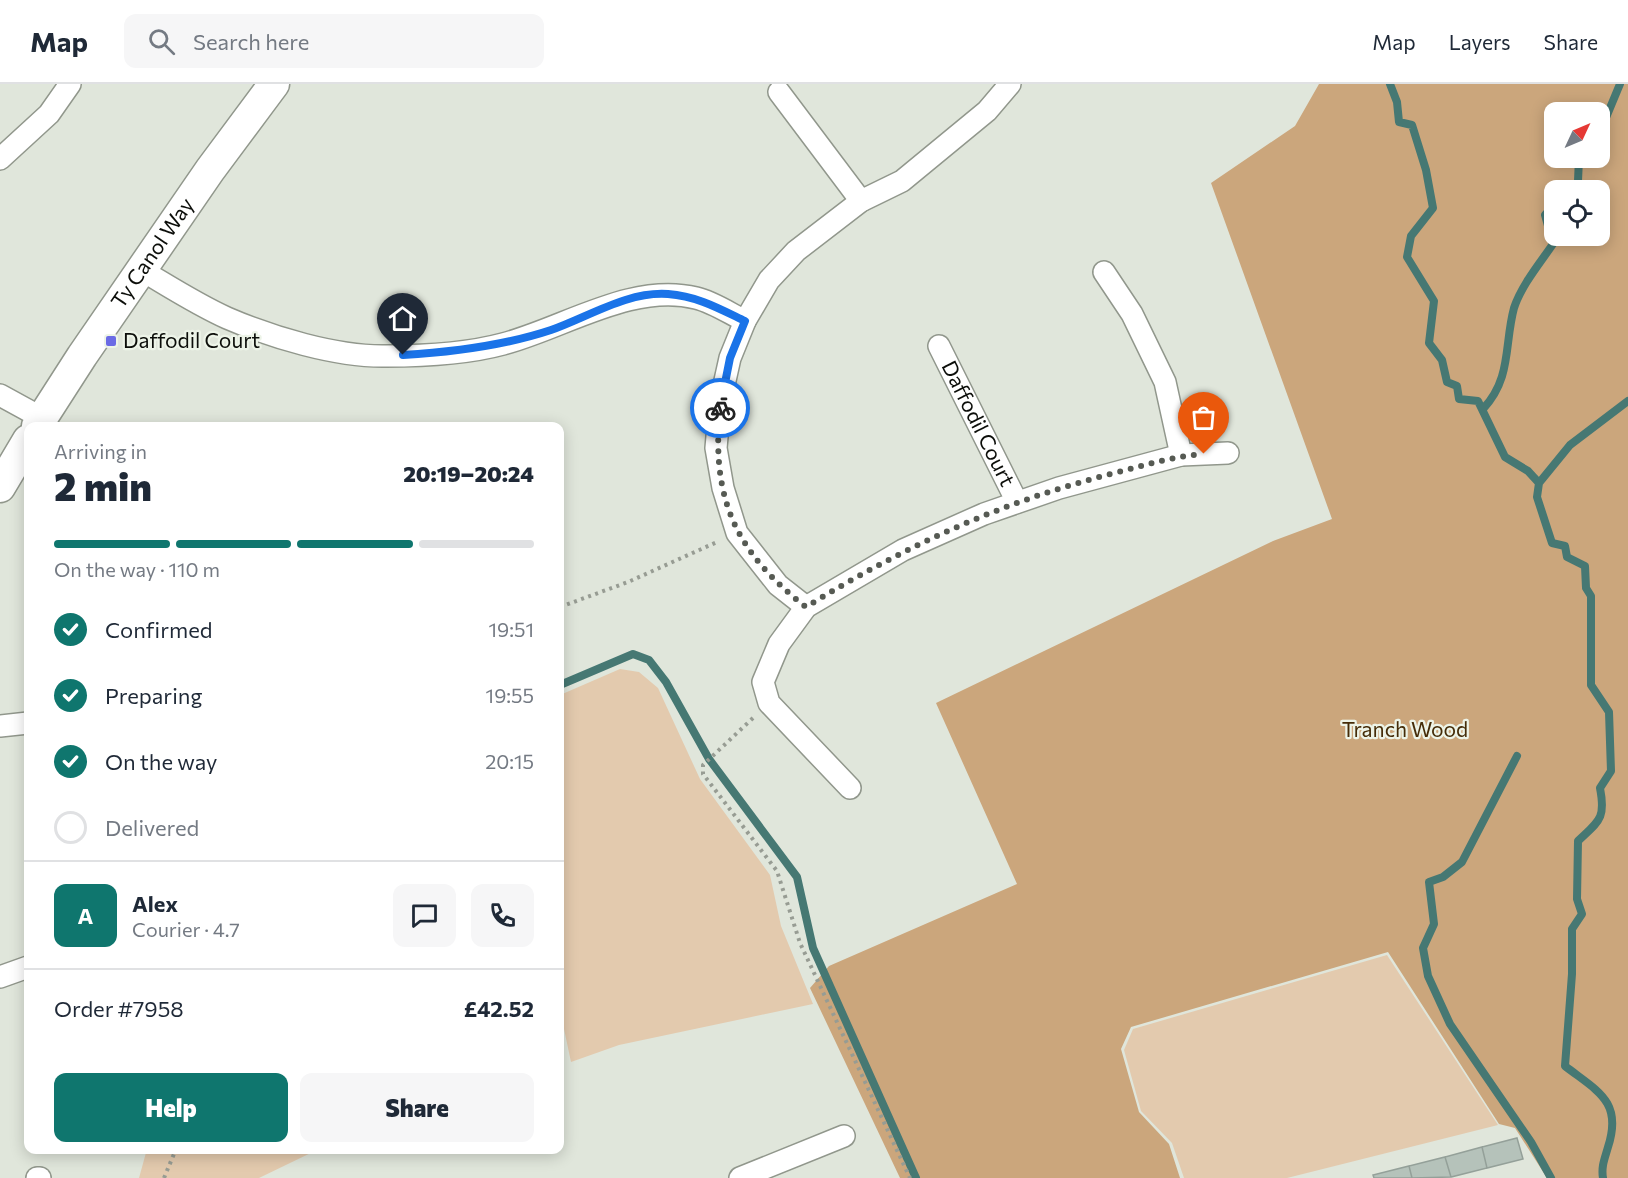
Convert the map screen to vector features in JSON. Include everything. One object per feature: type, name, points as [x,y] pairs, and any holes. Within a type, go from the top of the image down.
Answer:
[{"type":"street","points":[[0,159],[49,114],[70,84]]},
{"type":"street","name":"Ty Canol Way","points":[[40,422],[82,356],[143,271],[210,170],[274,84]]},
{"type":"street","points":[[806,607],[778,585],[737,533],[723,488],[716,448],[720,403],[730,358],[745,321],[769,280],[796,251],[861,201],[902,181],[987,111],[1010,84]]},
{"type":"street","points":[[779,92],[861,201]]},
{"type":"street","points":[[143,271],[226,317],[326,349],[383,356],[444,353],[501,345],[636,298],[667,294],[697,298],[745,321]]},
{"type":"street","points":[[1104,272],[1132,314],[1165,382],[1181,455]]},
{"type":"street","name":"Daffodil Court","points":[[939,346],[1017,502]]},
{"type":"street","points":[[0,395],[29,422]]},
{"type":"street","name":"Ty Canol Way","points":[[0,487],[24,448]]},
{"type":"street","name":"Daffodil Court","points":[[769,703],[763,682],[768,665],[806,607],[903,550],[1017,502],[1059,488],[1181,455],[1228,453]]},
{"type":"street","points":[[769,703],[850,788]]},
{"type":"street","points":[[0,726],[24,723]]},
{"type":"street","points":[[0,977],[24,968]]},
{"type":"street","points":[[740,1178],[844,1136]]},
{"type":"path","points":[[564,606],[628,582],[737,533]]},
{"type":"path","points":[[769,703],[704,765],[703,774],[777,870],[800,943],[910,1178]]},
{"type":"path","points":[[164,1178],[174,1154]]},
{"type":"shaded area","points":[[620,669],[639,672],[658,688],[700,779],[770,875],[781,926],[813,1004],[619,1045],[571,1062],[564,1029],[564,693]]},
{"type":"shaded area","points":[[1387,955],[1498,1125],[1287,1178],[1184,1178],[1172,1143],[1141,1111],[1124,1050],[1133,1029]]},
{"type":"shaded area","points":[[146,1154],[309,1154],[259,1178],[139,1178]]},
{"type":"green space","name":"Tranch Wood","points":[[1319,84],[1628,84],[1628,1178],[1547,1178],[1515,1128],[1499,1124],[1388,952],[1131,1027],[1121,1049],[1139,1112],[1169,1144],[1180,1178],[900,1178],[810,988],[829,966],[1017,884],[936,703],[1273,541],[1332,519],[1211,183],[1295,126]]},
{"type":"building","points":[[1517,1138],[1523,1159],[1487,1168],[1482,1147]]},
{"type":"building","points":[[1482,1147],[1487,1168],[1451,1177],[1445,1157]]},
{"type":"building","points":[[1445,1157],[1451,1177],[1412,1178],[1409,1166]]},
{"type":"building","points":[[1409,1166],[1412,1178],[1374,1178],[1373,1175]]},
{"type":"waterway","points":[[1390,84],[1397,102],[1399,122],[1412,125],[1426,170],[1433,208],[1411,236],[1407,257],[1434,301],[1429,343],[1442,360],[1447,382],[1457,386],[1459,399],[1478,401],[1505,457],[1528,471],[1539,483],[1537,497],[1552,543],[1565,546],[1567,557],[1585,566],[1586,588],[1591,596],[1591,685],[1609,712],[1611,771],[1600,788],[1602,807],[1599,819],[1578,841],[1577,899],[1582,914],[1572,929],[1572,974],[1565,1066],[1597,1090],[1609,1108],[1612,1131],[1603,1166],[1603,1178]]},
{"type":"waterway","points":[[1610,108],[1620,84]]},
{"type":"waterway","points":[[1578,180],[1579,168]]},
{"type":"waterway","points":[[1483,409],[1499,385],[1503,373],[1517,300],[1552,246]]},
{"type":"waterway","points":[[1539,483],[1570,445],[1628,401]]},
{"type":"waterway","points":[[564,683],[633,654],[649,660],[666,682],[709,759],[797,877],[813,948],[916,1178]]},
{"type":"waterway","points":[[1517,756],[1462,862],[1443,877],[1429,882],[1434,924],[1423,948],[1428,976],[1450,1024],[1531,1142],[1551,1178]]},
{"type":"way so far","points":[[720,408],[716,448],[723,488],[737,533],[758,563],[778,585],[806,607],[903,550],[984,514],[1081,482],[1181,455],[1204,454]]},
{"type":"place","name":"Daffodil Court","points":[[111,341]]},
{"type":"route","points":[[403,355],[444,353],[501,345],[636,298],[667,294],[697,298],[745,321],[730,358],[720,408]]}]
